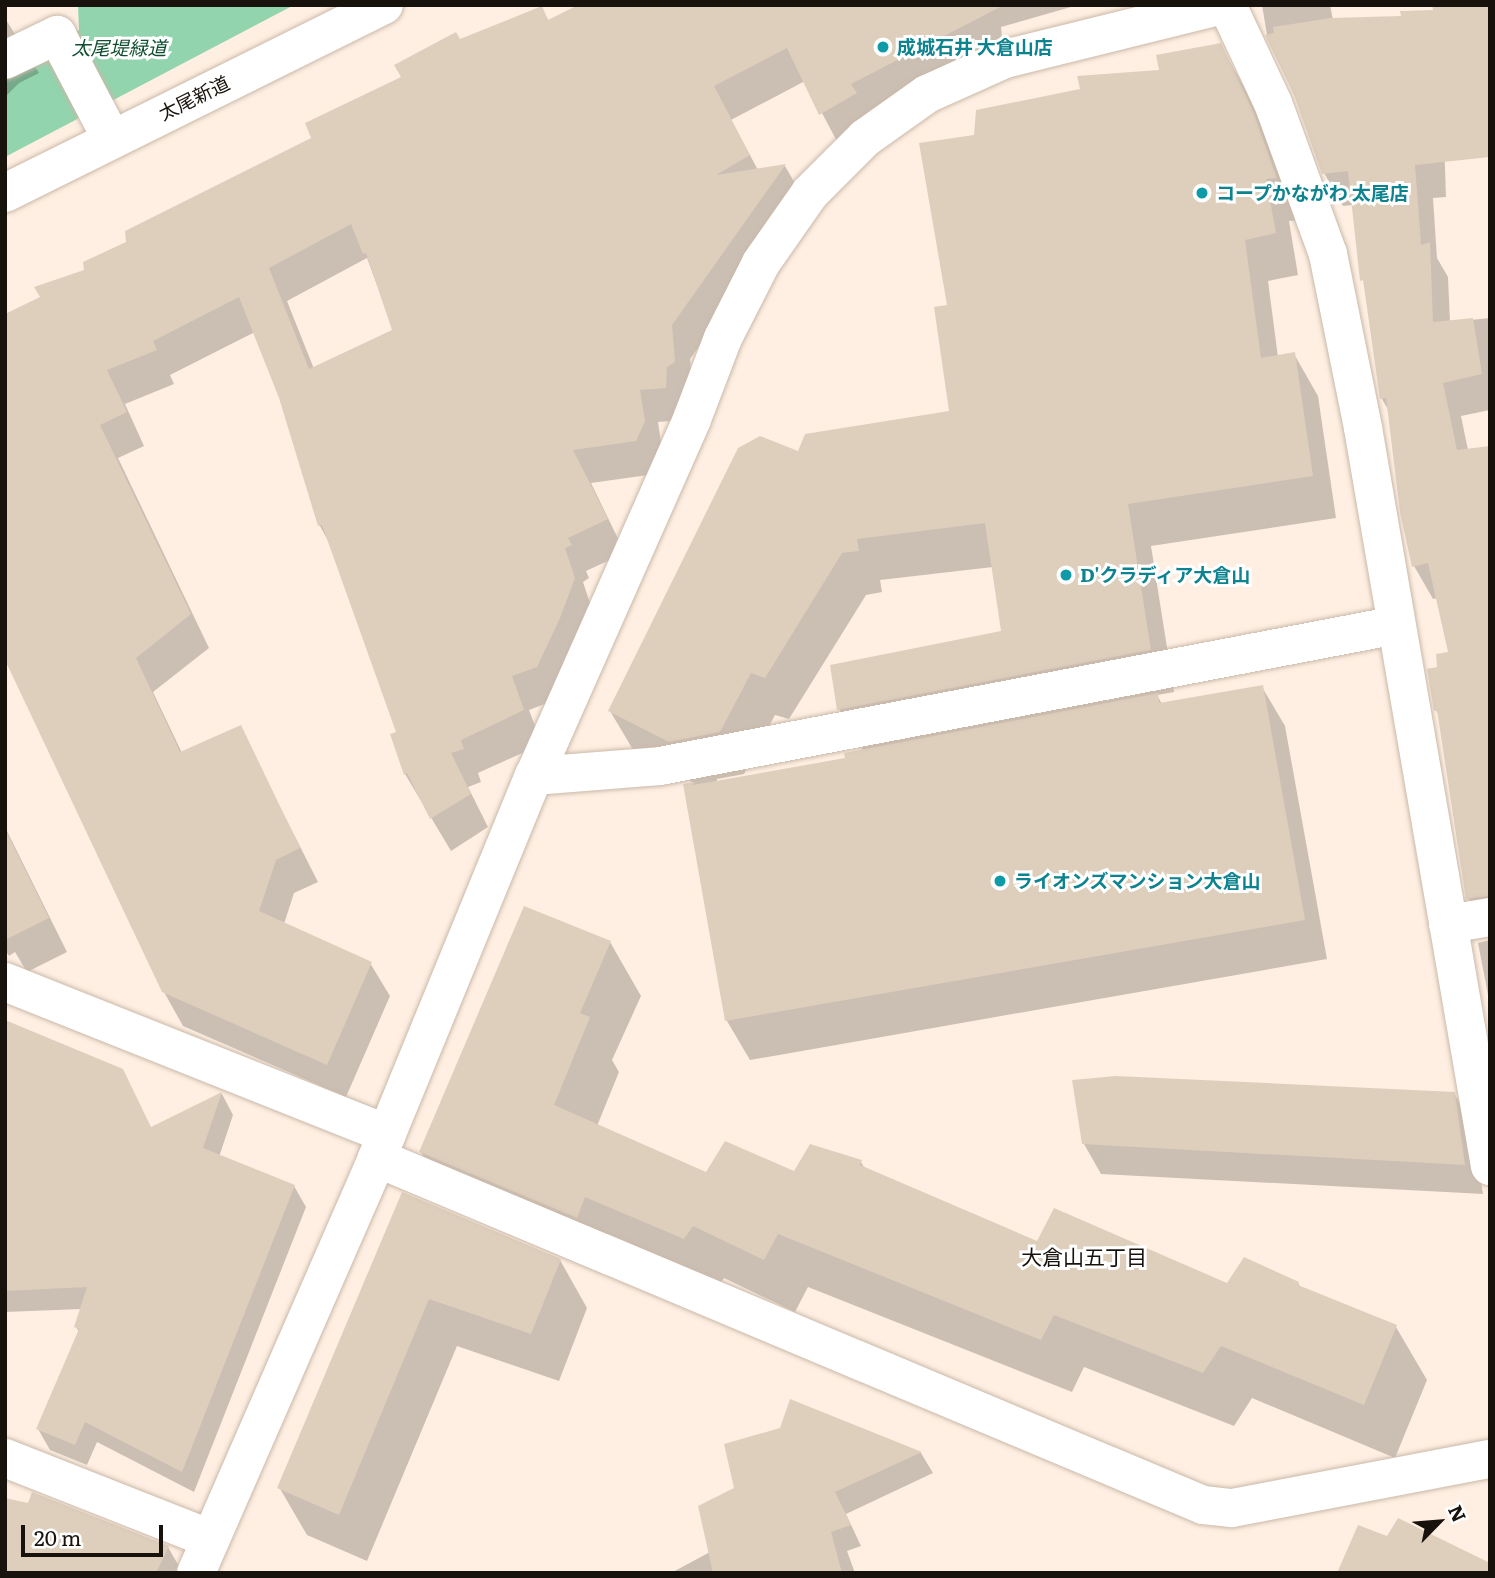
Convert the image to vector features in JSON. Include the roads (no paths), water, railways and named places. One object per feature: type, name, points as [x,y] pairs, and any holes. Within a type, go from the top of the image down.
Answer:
[{"type":"street","name":"太尾新道","points":[[5,193],[111,138],[384,5]]},
{"type":"street","points":[[5,1458],[203,1556],[382,1146],[534,776],[692,419],[723,338],[761,263],[810,193],[865,138],[927,94],[1005,59],[1226,5],[1273,103],[1328,254],[1397,625],[1490,1166]]},
{"type":"street","points":[[5,60],[57,35],[111,138]]},
{"type":"street","points":[[534,776],[660,766],[1397,625]]},
{"type":"street","points":[[1448,924],[1490,918]]},
{"type":"street","points":[[5,982],[1203,1505],[1232,1508],[1490,1459]]},
{"type":"place","name":"成城石井 大倉山店","points":[[883,47]]},
{"type":"place","name":"コープかながわ 太尾店","points":[[1202,193]]},
{"type":"place","name":"D'クラディア大倉山","points":[[1066,575]]},
{"type":"place","name":"ライオンズマンション大倉山","points":[[1000,881]]},
{"type":"district","name":"大倉山五丁目","points":[[1084,1256]]},
{"type":"park label","name":"太尾堤緑道","points":[[119,48]]}]
